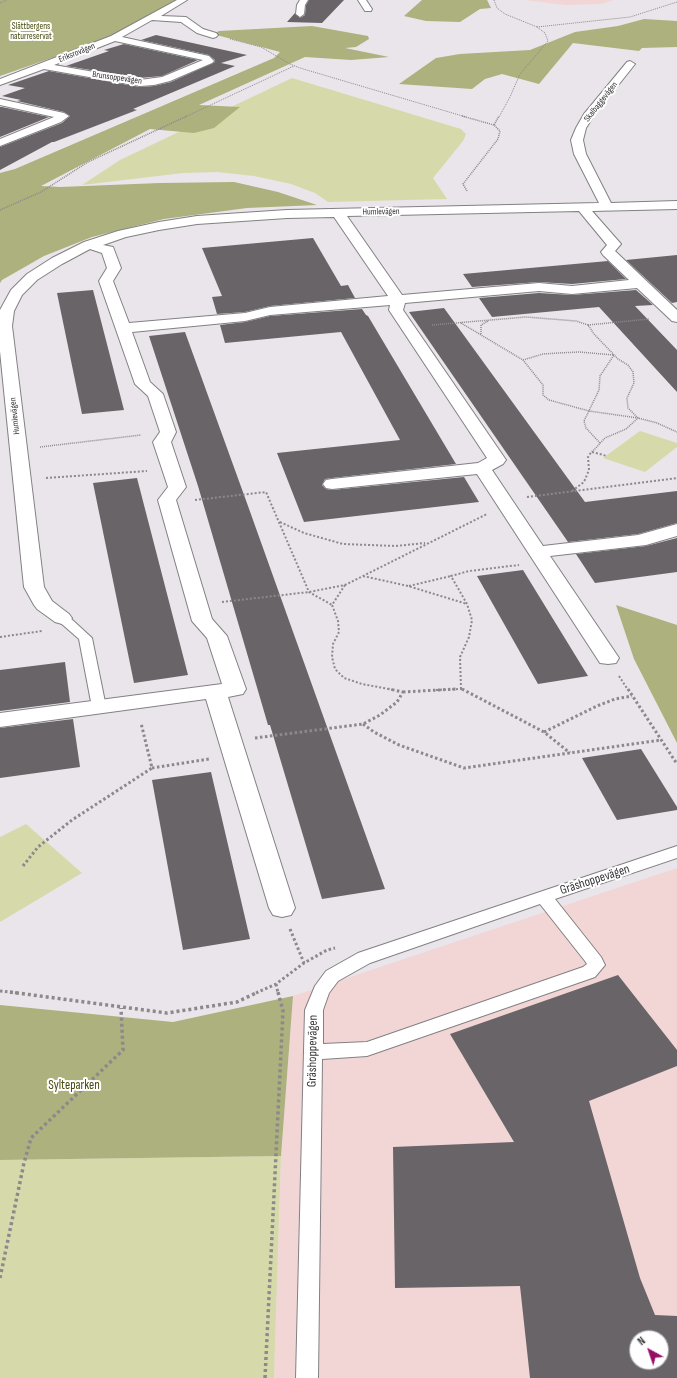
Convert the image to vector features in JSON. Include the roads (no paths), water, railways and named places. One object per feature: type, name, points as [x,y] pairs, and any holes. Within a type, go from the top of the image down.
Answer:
[{"type":"street","name":"Eriksrovägen","points":[[0,82],[45,66],[114,38],[183,0]]},
{"type":"street","points":[[300,14],[301,5],[304,0]]},
{"type":"street","points":[[362,0],[368,9]]},
{"type":"street","name":"Eriksrovägen","points":[[152,18],[183,19],[200,31],[213,35]]},
{"type":"street","name":"Brunsoppevägen","points":[[45,66],[140,83],[166,79],[208,61],[206,58],[114,38]]},
{"type":"street","name":"Skalbaggevägen","points":[[607,207],[580,154],[577,140],[581,128],[588,116],[630,64]]},
{"type":"street","points":[[0,102],[64,116],[0,142]]},
{"type":"street","name":"Humlevägen","points":[[60,616],[44,605],[34,587],[5,326],[7,311],[16,293],[32,277],[58,261],[89,246],[123,234],[197,220],[241,216],[677,205]]},
{"type":"street","points":[[582,207],[608,239],[614,244],[608,252],[676,317]]},
{"type":"street","points":[[332,484],[482,468],[497,460],[396,310],[398,300],[338,213]]},
{"type":"street","points":[[0,720],[235,689],[217,636],[202,621],[167,500],[177,487],[162,442],[168,432],[155,394],[143,384],[106,281],[114,268],[108,250],[89,246]]},
{"type":"street","points":[[124,328],[244,317],[270,311],[539,287],[572,290],[641,284]]},
{"type":"street","points":[[482,468],[608,658]]},
{"type":"street","points":[[541,557],[638,541],[677,530]]},
{"type":"street","points":[[215,691],[282,908]]},
{"type":"lane","points":[[60,616],[85,638],[99,707]]},
{"type":"lane","name":"Gräshoppevägen","points":[[308,1378],[314,1010],[321,991],[332,976],[364,958],[677,852]]},
{"type":"lane","points":[[313,1052],[367,1048],[589,972],[596,965],[592,957],[544,897]]},
{"type":"park label","name":"Slättbergens naturreservat","points":[[31,32]]},
{"type":"park label","name":"Sylteparken","points":[[74,1086]]}]
